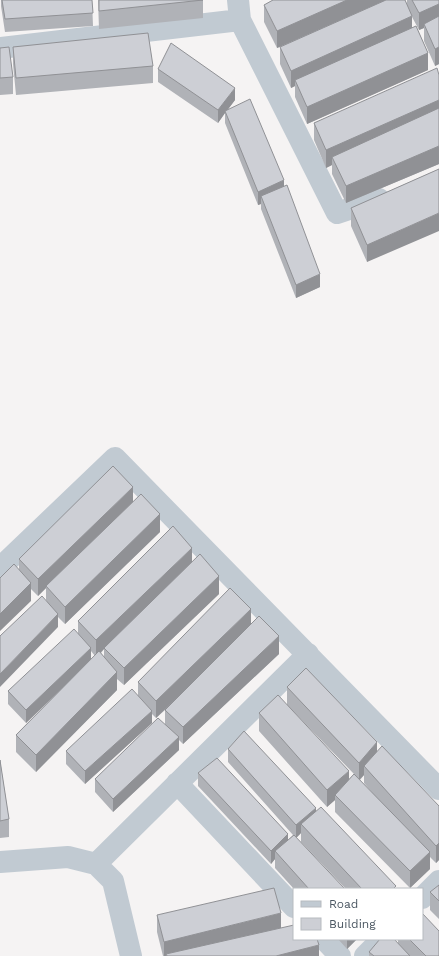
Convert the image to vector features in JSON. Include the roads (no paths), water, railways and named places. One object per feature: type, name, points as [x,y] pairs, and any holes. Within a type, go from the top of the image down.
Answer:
[{"type":"street","points":[[1,44],[239,10],[337,214],[395,193]]},
{"type":"street","points":[[0,568],[115,458],[439,789]]},
{"type":"street","points":[[96,864],[308,654]]},
{"type":"street","points":[[177,783],[293,906]]},
{"type":"street","points":[[0,862],[68,857],[96,864],[113,881],[131,956]]},
{"type":"street","points":[[423,897],[439,881]]},
{"type":"street","points":[[325,940],[340,956]]},
{"type":"street","points":[[365,956],[381,940]]}]
